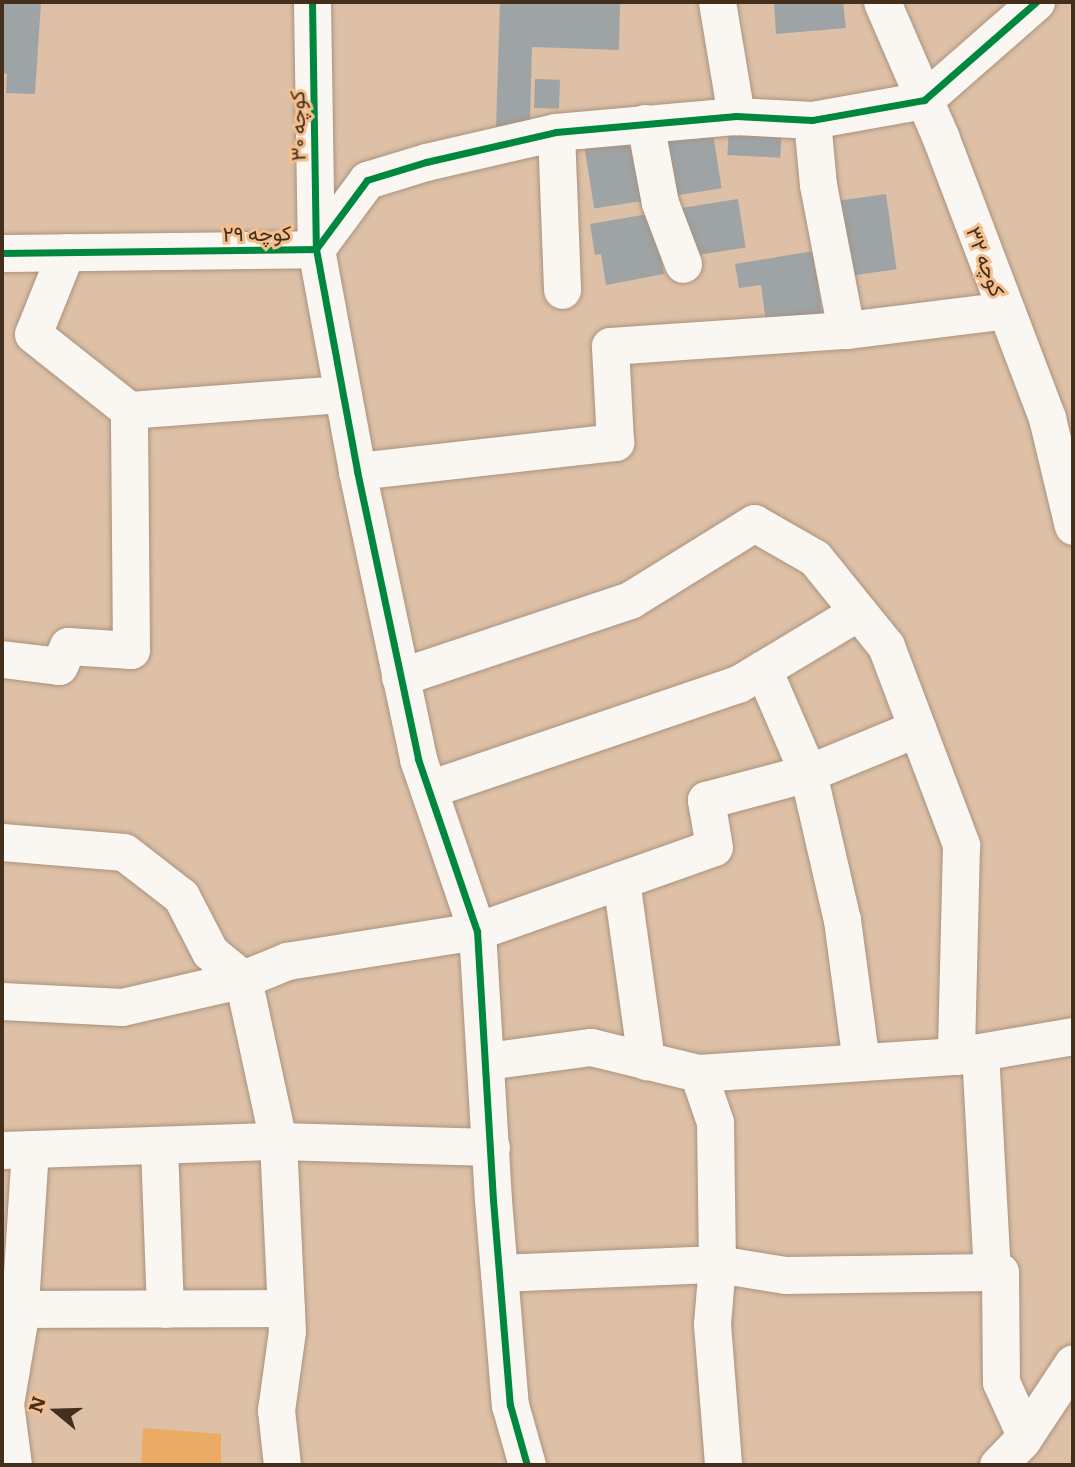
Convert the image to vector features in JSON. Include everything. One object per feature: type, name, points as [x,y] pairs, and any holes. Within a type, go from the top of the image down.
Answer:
[{"type":"street","name":"کوچه ۳۰","points":[[312,2],[316,249],[356,471],[418,759],[477,931],[510,1405],[527,1465]]},
{"type":"street","points":[[717,2],[736,116]]},
{"type":"street","name":"کوچه ۳۲","points":[[882,2],[924,100],[1006,310],[1060,414],[1073,526]]},
{"type":"street","points":[[924,100],[1036,2]]},
{"type":"street","name":"کوچه ۲۹","points":[[2,253],[316,249],[367,180],[426,162],[556,132],[736,116],[812,120],[924,100]]},
{"type":"street","points":[[812,120],[818,185],[846,330]]},
{"type":"street","points":[[645,123],[660,203],[682,264]]},
{"type":"street","points":[[556,132],[562,290]]},
{"type":"street","points":[[65,252],[33,334],[129,410],[342,394]]},
{"type":"street","points":[[356,471],[615,442],[610,346],[846,330],[1006,310]]},
{"type":"street","points":[[2,659],[59,666],[68,646],[131,650],[129,410]]},
{"type":"street","points":[[400,677],[631,600],[754,523],[815,558],[886,646],[961,845],[968,1054],[992,1272]]},
{"type":"street","points":[[429,789],[738,684],[858,612]]},
{"type":"street","points":[[763,669],[808,774],[842,920],[861,1062]]},
{"type":"street","points":[[2,1001],[122,1007],[243,979],[287,961],[477,931],[714,847],[706,800],[808,774],[917,728]]},
{"type":"street","points":[[2,842],[124,852],[181,896],[210,952],[243,979],[278,1141],[287,1331],[276,1410],[282,1465]]},
{"type":"street","points":[[621,880],[646,1061]]},
{"type":"street","points":[[487,1061],[591,1047],[698,1073],[968,1054],[1073,1037]]},
{"type":"street","points":[[698,1073],[715,1122],[717,1264],[712,1324],[723,1465]]},
{"type":"street","points":[[19,1319],[16,1150],[278,1141],[491,1147]]},
{"type":"street","points":[[159,1146],[165,1309]]},
{"type":"street","points":[[499,1273],[717,1264],[785,1275],[1000,1272],[1001,1382],[1025,1435]]},
{"type":"street","points":[[13,1465],[3,1404],[21,1310],[286,1308]]},
{"type":"street","points":[[998,1465],[1025,1435],[1073,1363]]},
{"type":"shaded area","points":[[143,1428],[221,1434],[221,1465],[141,1465]]},
{"type":"building","points":[[2,2],[41,2],[35,94],[6,93],[7,74],[2,73]]},
{"type":"building","points":[[500,2],[620,2],[619,50],[532,47],[530,120],[496,127]]},
{"type":"building","points":[[774,2],[843,2],[846,28],[776,34]]},
{"type":"building","points":[[535,79],[560,80],[559,109],[534,108]]},
{"type":"building","points":[[711,121],[722,188],[666,197],[656,130]]},
{"type":"building","points":[[729,124],[782,127],[780,158],[727,155]]},
{"type":"building","points":[[637,140],[647,200],[594,209],[585,148]]},
{"type":"building","points":[[886,194],[897,269],[843,277],[833,202]]},
{"type":"building","points":[[738,199],[746,247],[684,257],[677,209]]},
{"type":"building","points":[[654,213],[664,274],[606,285],[601,254],[595,255],[590,224]]},
{"type":"building","points":[[813,251],[822,313],[766,322],[761,285],[739,288],[735,264]]},
{"type":"cycle path","points":[[312,2],[316,249],[357,471],[418,759],[477,931],[493,1200],[510,1405],[527,1465]]},
{"type":"cycle path","points":[[2,253],[316,249],[367,180],[426,162],[556,132],[736,116],[812,120],[924,100],[1036,2]]}]
